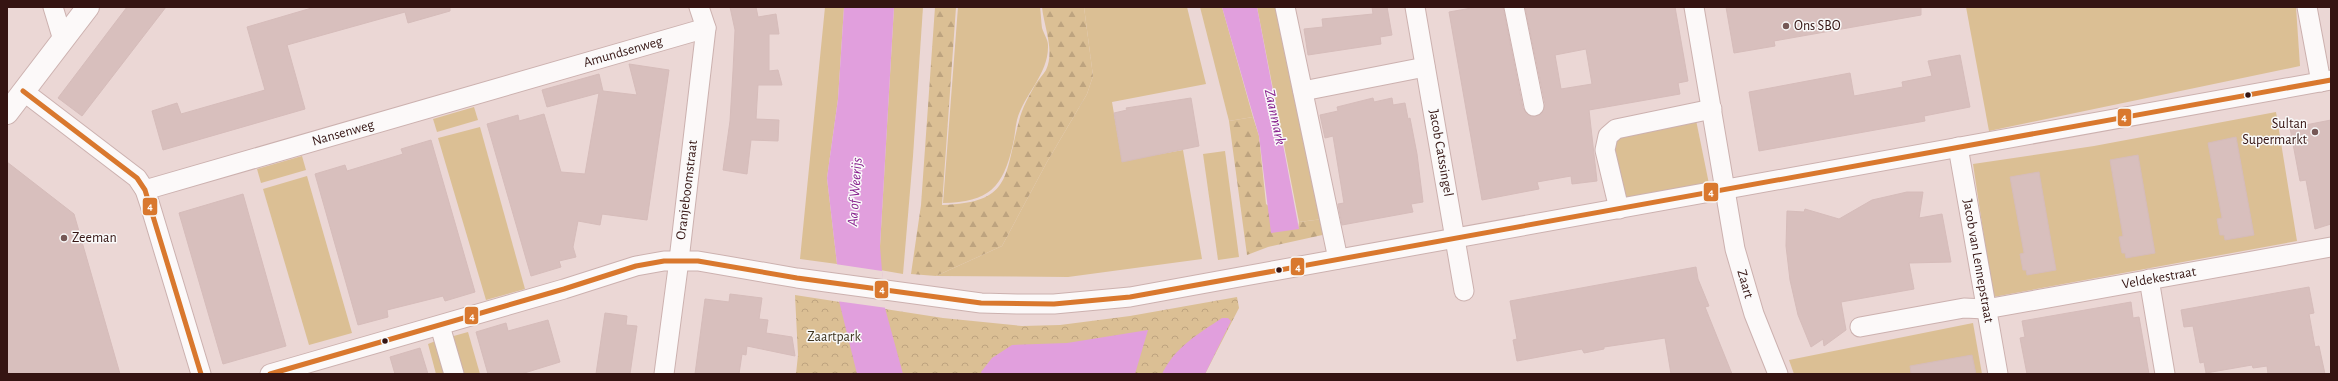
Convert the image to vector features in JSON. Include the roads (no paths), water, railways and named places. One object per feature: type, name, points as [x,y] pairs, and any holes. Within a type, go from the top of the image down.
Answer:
[{"type":"street","points":[[54,7],[63,40]]},
{"type":"street","points":[[7,113],[88,7]]},
{"type":"street","name":"Oranjeboomstraat","points":[[664,374],[706,28],[700,7]]},
{"type":"street","points":[[1284,7],[1338,259]]},
{"type":"street","name":"Jacob Catssingel","points":[[1415,7],[1464,290]]},
{"type":"street","points":[[1514,7],[1534,106]]},
{"type":"street","name":"Zaart","points":[[1694,7],[1735,249],[1754,314],[1778,374]]},
{"type":"street","points":[[270,374],[440,326],[636,266],[664,261],[698,260],[797,278],[981,303],[1047,304],[1084,302],[1130,297],[1619,209],[2326,81],[2307,7]]},
{"type":"street","name":"Amundsenweg","points":[[541,77],[706,28]]},
{"type":"street","points":[[1303,91],[1425,67]]},
{"type":"street","name":"Nansenweg","points":[[145,190],[541,77]]},
{"type":"street","points":[[23,91],[137,178],[145,190],[201,374]]},
{"type":"street","points":[[1619,209],[1605,150],[1608,136],[1616,129],[1712,109]]},
{"type":"street","name":"Jacob van Lennepstraat","points":[[1958,147],[1998,374]]},
{"type":"street","name":"Veldekestraat","points":[[1986,309],[2331,247]]},
{"type":"street","points":[[2148,280],[2166,374]]},
{"type":"street","points":[[1860,327],[1964,308],[1986,309]]},
{"type":"street","points":[[440,326],[454,374]]},
{"type":"water","name":"Aa of Weerijs","points":[[844,7],[894,7],[880,246],[885,308],[903,374],[857,374],[839,301],[837,264],[827,178],[838,99]]},
{"type":"water","name":"Zaanmark","points":[[1222,7],[1257,7],[1299,229],[1271,233],[1259,136]]},
{"type":"water","points":[[1222,318],[1228,318],[1231,321],[1205,374],[1162,374],[1167,364],[1180,349]]},
{"type":"water","points":[[1148,330],[1135,374],[982,374],[981,372],[992,358],[1012,345],[1067,343]]},
{"type":"place","name":"Ons SBO","points":[[1786,26]]},
{"type":"place","name":"Sultan Supermarkt","points":[[2315,132]]},
{"type":"place","name":"Zeeman","points":[[64,238]]},
{"type":"park label","name":"Zaartpark","points":[[834,337]]}]
